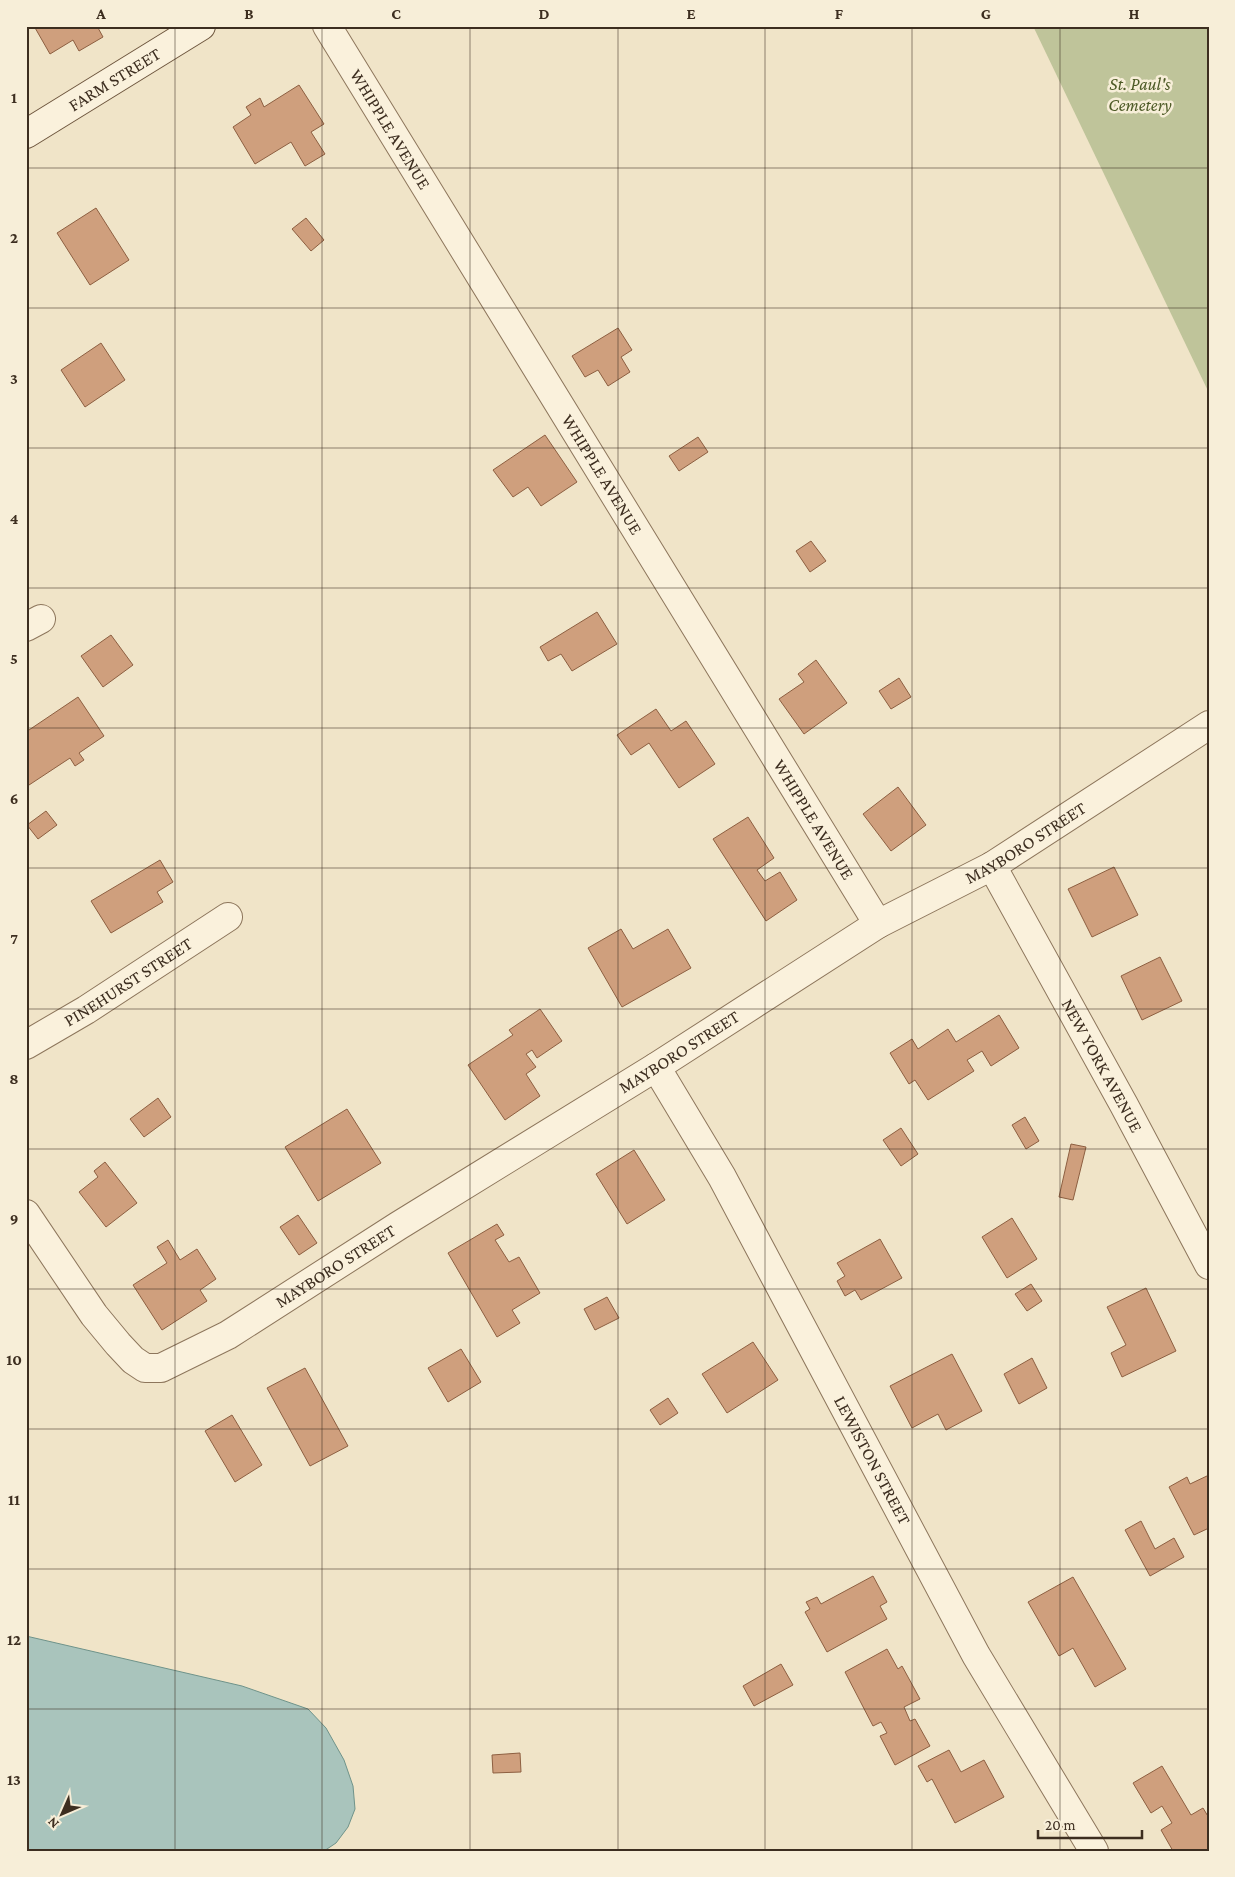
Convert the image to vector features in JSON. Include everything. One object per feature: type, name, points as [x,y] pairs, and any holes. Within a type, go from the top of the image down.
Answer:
[{"type":"street","name":"FARM STREET","points":[[26,134],[201,26]]},
{"type":"street","name":"WHIPPLE AVENUE","points":[[327,26],[878,924]]},
{"type":"street","name":"MAYBORO STREET","points":[[26,1214],[94,1315],[128,1355],[145,1368],[161,1368],[228,1335],[398,1226],[656,1067],[878,924],[992,866],[1209,724]]},
{"type":"street","name":"NEW YORK AVENUE","points":[[992,866],[1124,1105],[1209,1265]]},
{"type":"street","name":"PINEHURST STREET","points":[[26,1045],[86,1010],[228,917]]},
{"type":"street","name":"LEWISTON STREET","points":[[656,1067],[722,1176],[976,1655],[1094,1851]]},
{"type":"green space","name":"St. Paul's Cemetery","points":[[1033,26],[1209,26],[1209,393]]},
{"type":"water","points":[[26,1636],[242,1686],[308,1709],[326,1728],[344,1760],[353,1786],[355,1809],[348,1827],[336,1843],[324,1851],[26,1851]]},
{"type":"building","points":[[34,26],[97,26],[103,37],[79,51],[73,40],[50,54]]},
{"type":"building","points":[[299,85],[324,124],[311,132],[325,154],[305,166],[291,142],[255,164],[233,127],[251,115],[246,107],[260,98],[264,107]]},
{"type":"building","points":[[96,208],[129,260],[90,285],[57,233]]},
{"type":"building","points":[[306,218],[324,240],[311,251],[292,229]]},
{"type":"building","points":[[618,328],[632,350],[621,357],[630,372],[608,386],[598,370],[585,377],[572,356]]},
{"type":"building","points":[[101,343],[125,380],[85,407],[61,370]]},
{"type":"building","points":[[545,435],[577,482],[541,506],[528,487],[513,497],[493,470]]},
{"type":"building","points":[[698,437],[708,452],[679,471],[669,456]]},
{"type":"building","points":[[811,541],[826,561],[810,572],[796,551]]},
{"type":"building","points":[[597,612],[617,644],[572,671],[561,654],[548,661],[540,647]]},
{"type":"building","points":[[111,635],[133,665],[103,687],[81,656]]},
{"type":"building","points":[[816,660],[847,703],[804,734],[779,699],[804,682],[798,674]]},
{"type":"building","points":[[899,678],[911,697],[891,709],[879,691]]},
{"type":"building","points":[[78,697],[104,736],[79,753],[84,760],[75,766],[70,758],[26,787],[26,732]]},
{"type":"building","points":[[656,709],[671,731],[686,721],[715,764],[679,788],[649,743],[631,755],[617,735]]},
{"type":"building","points":[[898,787],[926,825],[891,851],[863,814]]},
{"type":"building","points":[[46,811],[57,825],[38,839],[27,825]]},
{"type":"building","points":[[748,817],[774,858],[757,870],[765,881],[780,872],[797,900],[766,921],[713,839]]},
{"type":"building","points":[[160,860],[173,882],[157,892],[163,902],[111,933],[91,901]]},
{"type":"building","points":[[1114,867],[1138,915],[1092,937],[1068,889]]},
{"type":"building","points":[[621,929],[633,949],[668,929],[691,968],[622,1007],[588,948]]},
{"type":"building","points":[[1160,957],[1182,1001],[1142,1020],[1121,976]]},
{"type":"building","points":[[540,1009],[562,1041],[537,1058],[532,1050],[526,1054],[536,1067],[526,1074],[540,1096],[505,1120],[468,1065],[513,1035],[509,1030]]},
{"type":"building","points":[[999,1015],[1019,1048],[991,1066],[982,1051],[967,1060],[974,1071],[928,1100],[915,1080],[909,1084],[890,1053],[912,1039],[918,1049],[948,1029],[956,1042]]},
{"type":"building","points":[[158,1098],[171,1117],[144,1137],[130,1119]]},
{"type":"building","points":[[347,1109],[381,1163],[318,1201],[285,1147]]},
{"type":"building","points":[[1025,1117],[1039,1141],[1026,1149],[1012,1125]]},
{"type":"building","points":[[901,1128],[918,1154],[901,1166],[883,1140]]},
{"type":"building","points":[[1071,1144],[1086,1147],[1073,1200],[1059,1197]]},
{"type":"building","points":[[634,1150],[665,1200],[627,1224],[596,1174]]},
{"type":"building","points":[[105,1162],[137,1203],[106,1227],[79,1192],[98,1177],[94,1171]]},
{"type":"building","points":[[298,1215],[317,1243],[299,1255],[280,1227]]},
{"type":"building","points":[[1012,1218],[1037,1259],[1007,1278],[982,1237]]},
{"type":"building","points":[[497,1224],[504,1235],[495,1240],[509,1262],[519,1257],[540,1293],[512,1310],[520,1323],[497,1337],[448,1253]]},
{"type":"building","points":[[880,1239],[902,1278],[861,1300],[855,1290],[845,1296],[837,1281],[845,1276],[837,1263]]},
{"type":"building","points":[[168,1240],[180,1260],[197,1249],[216,1279],[200,1290],[207,1301],[162,1330],[133,1285],[167,1263],[157,1247]]},
{"type":"building","points":[[1031,1284],[1042,1301],[1027,1311],[1015,1294]]},
{"type":"building","points":[[1146,1288],[1176,1351],[1122,1377],[1111,1353],[1126,1345],[1107,1307]]},
{"type":"building","points":[[607,1297],[619,1318],[595,1330],[584,1309]]},
{"type":"building","points":[[753,1342],[778,1380],[727,1413],[702,1374]]},
{"type":"building","points":[[461,1349],[481,1382],[448,1402],[428,1368]]},
{"type":"building","points":[[952,1354],[982,1411],[946,1430],[938,1414],[912,1428],[890,1386]]},
{"type":"building","points":[[1032,1358],[1047,1388],[1019,1404],[1004,1374]]},
{"type":"building","points":[[305,1368],[348,1446],[310,1466],[267,1388]]},
{"type":"building","points":[[668,1398],[678,1413],[660,1425],[650,1410]]},
{"type":"building","points":[[232,1415],[262,1465],[235,1482],[205,1431]]},
{"type":"building","points":[[1209,1475],[1209,1528],[1194,1535],[1169,1487],[1187,1477],[1190,1484]]},
{"type":"building","points":[[1141,1521],[1155,1549],[1174,1538],[1184,1557],[1150,1576],[1125,1530]]},
{"type":"building","points":[[873,1576],[887,1602],[880,1606],[887,1619],[827,1652],[805,1612],[810,1609],[806,1602],[817,1597],[821,1604]]},
{"type":"building","points":[[1073,1577],[1126,1669],[1095,1687],[1073,1648],[1059,1656],[1028,1602]]},
{"type":"building","points":[[887,1649],[898,1669],[902,1666],[920,1699],[904,1707],[910,1721],[915,1719],[930,1746],[895,1765],[880,1736],[887,1733],[881,1722],[873,1726],[845,1672]]},
{"type":"building","points":[[781,1664],[793,1685],[754,1706],[743,1686]]},
{"type":"building","points":[[949,1750],[961,1772],[984,1760],[1004,1797],[955,1823],[932,1779],[927,1782],[918,1766]]},
{"type":"building","points":[[520,1753],[521,1772],[493,1773],[492,1755]]},
{"type":"building","points":[[1162,1766],[1191,1815],[1203,1808],[1209,1818],[1209,1851],[1173,1851],[1161,1830],[1172,1823],[1162,1806],[1151,1813],[1133,1783]]}]
